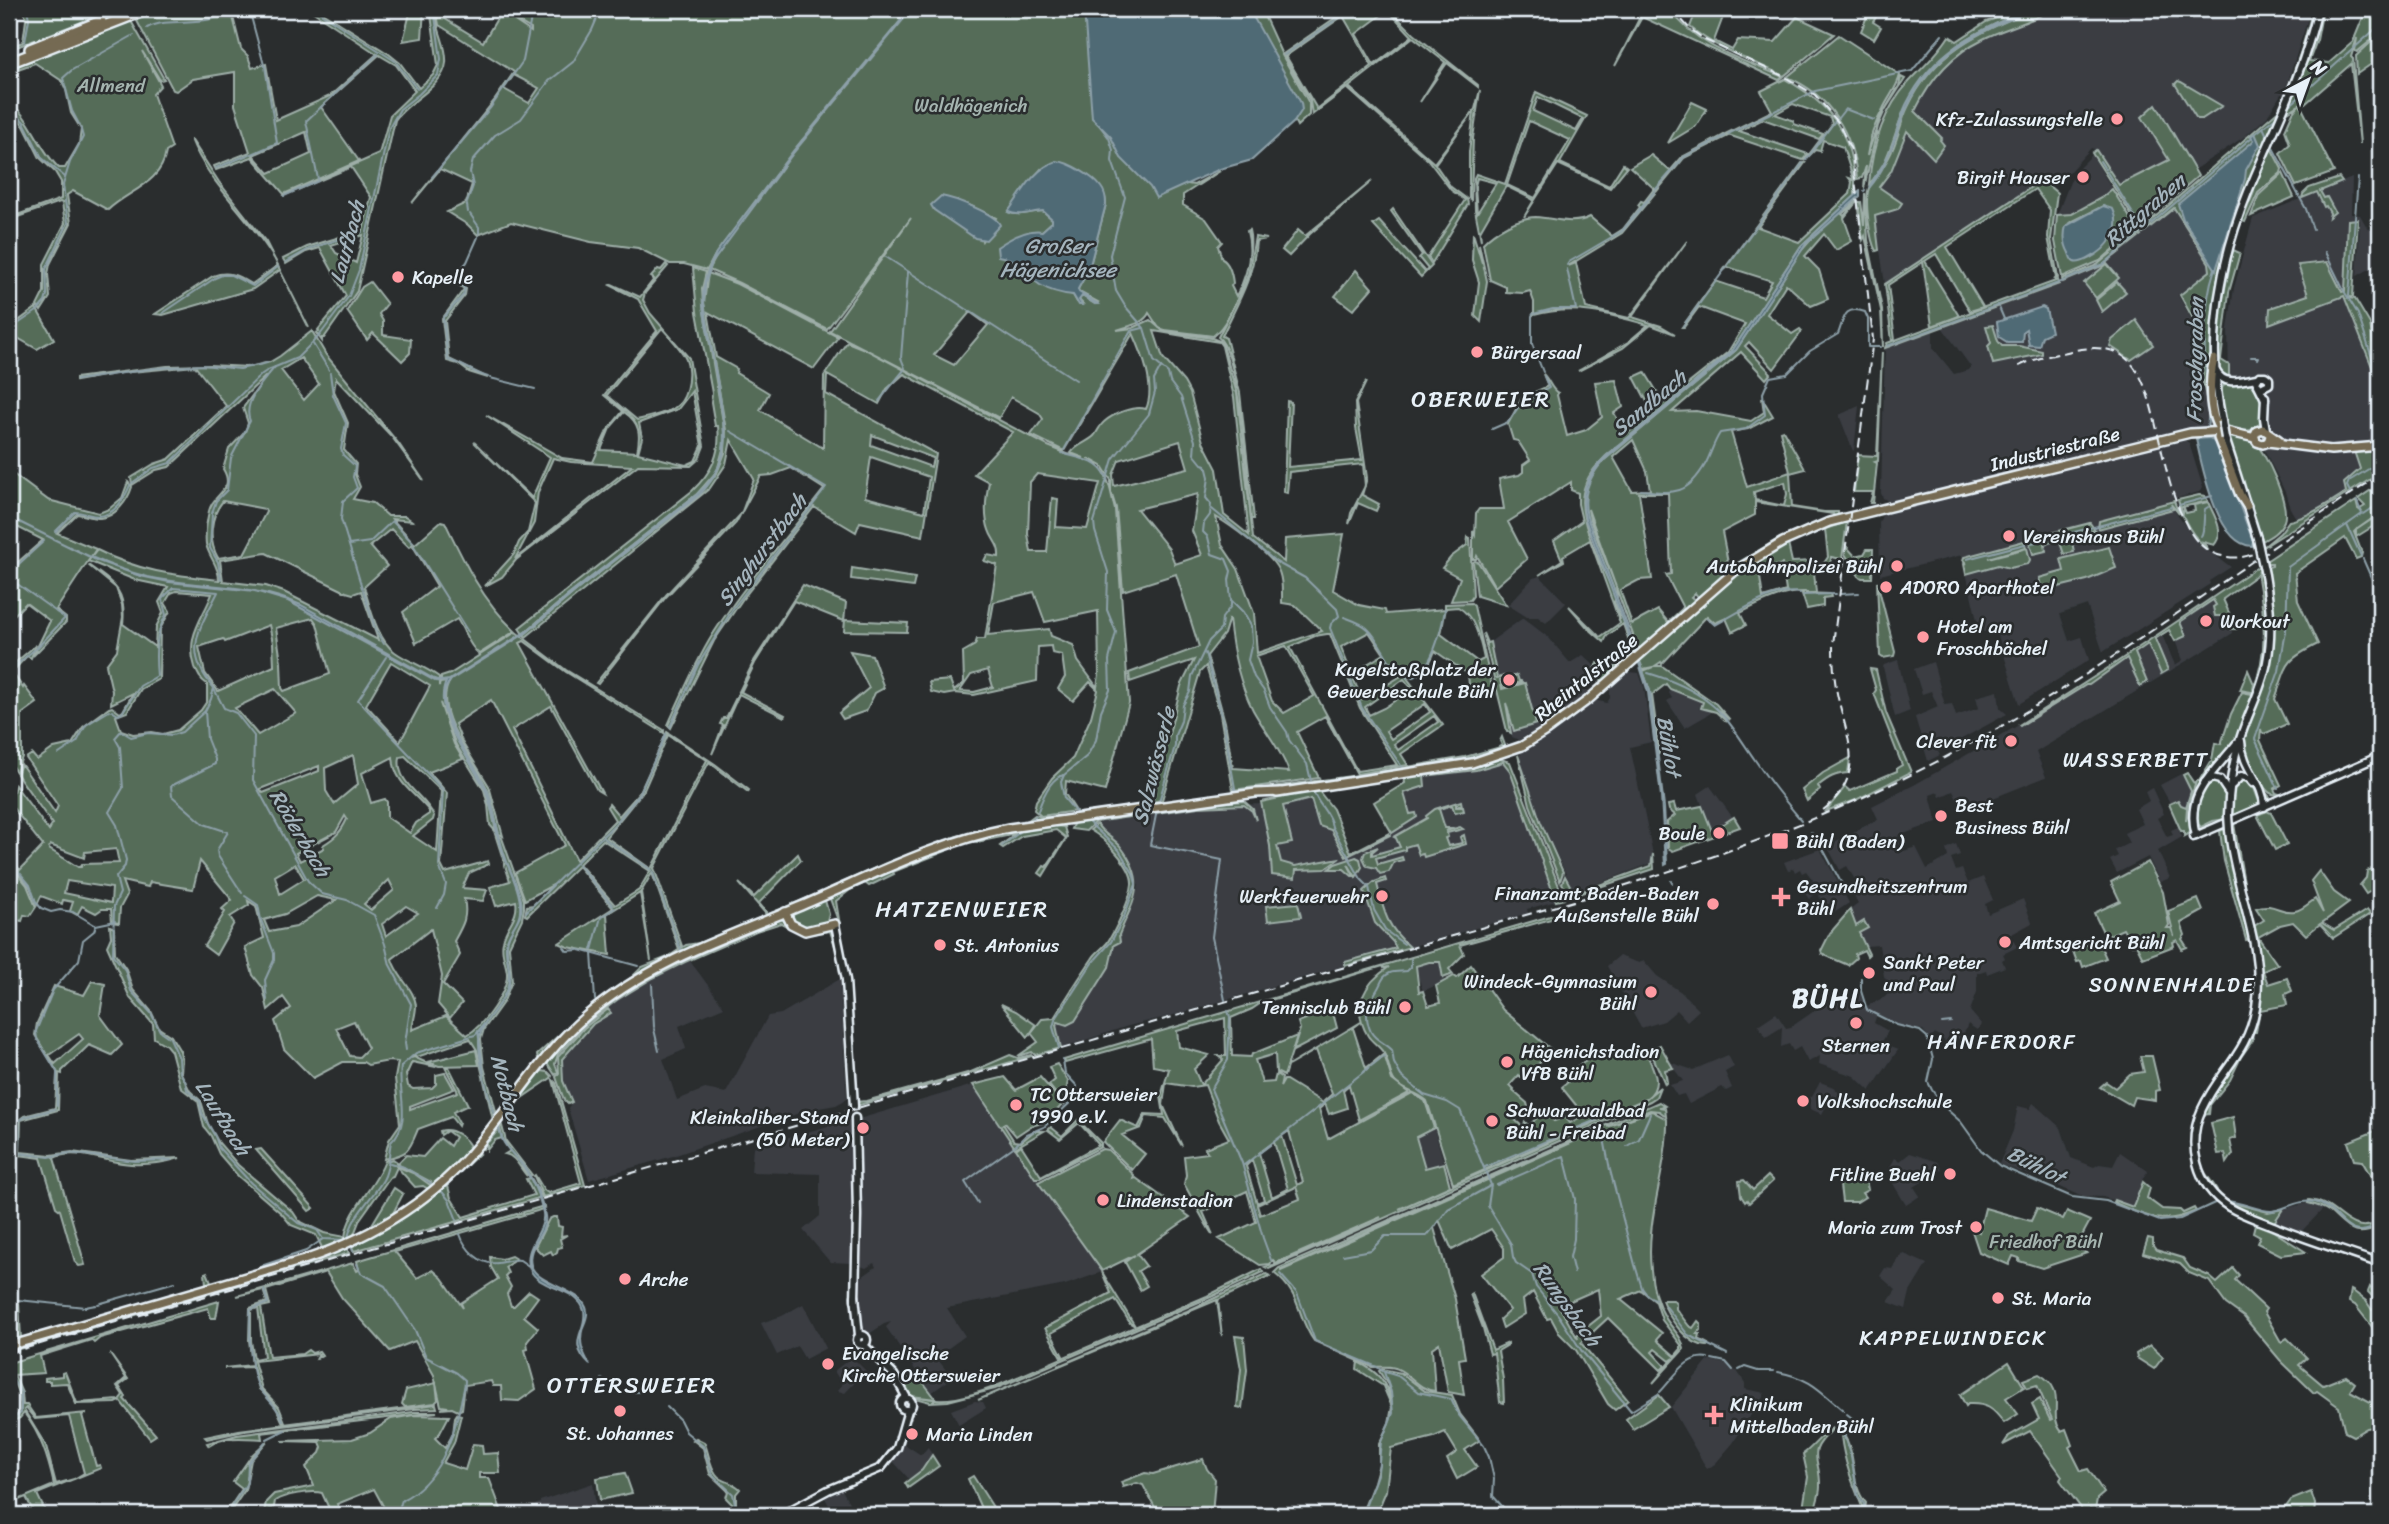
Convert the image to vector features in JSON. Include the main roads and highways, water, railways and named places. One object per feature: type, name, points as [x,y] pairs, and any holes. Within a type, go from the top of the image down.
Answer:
[{"type":"highway","points":[[9,57],[132,9]]},
{"type":"highway","points":[[9,63],[148,9]]},
{"type":"main road","points":[[2318,9],[2288,101],[2238,220],[2223,272],[2215,322],[2211,387],[2216,430],[2257,538],[2270,605],[2270,644],[2263,680],[2240,738],[2229,792],[2228,815],[2232,855],[2256,960],[2257,995],[2245,1041],[2202,1108],[2194,1135],[2196,1161],[2204,1181],[2214,1194],[2231,1208],[2326,1247],[2379,1262]]},
{"type":"main road","points":[[2214,359],[2216,430]]},
{"type":"main road","points":[[2215,370],[2220,379],[2260,384],[2265,399],[2262,434],[2293,445],[2331,450],[2380,446]]},
{"type":"main road","points":[[2217,395],[2222,384],[2229,381]]},
{"type":"main road","name":"Industriestraße","points":[[1878,509],[2177,435],[2216,430],[2262,434]]},
{"type":"main road","name":"Rheintalstraße","points":[[9,1346],[293,1264],[350,1243],[395,1219],[438,1187],[477,1146],[557,1045],[585,1017],[616,993],[669,962],[959,841],[999,830],[1472,764],[1508,752],[1546,731],[1588,699],[1707,593],[1749,561],[1811,529],[1878,509]]},
{"type":"main road","points":[[2240,738],[2203,783],[2196,799],[2196,836],[2380,757]]},
{"type":"main road","points":[[2240,738],[2243,760],[2263,797],[2264,807]]},
{"type":"main road","points":[[2229,792],[2237,778],[2245,776],[2249,778],[2264,807]]},
{"type":"main road","points":[[2203,783],[2212,778],[2220,780],[2229,792]]},
{"type":"main road","points":[[2263,797],[2276,802]]},
{"type":"main road","points":[[2195,822],[2202,828],[2212,829]]},
{"type":"main road","points":[[787,912],[792,924]]},
{"type":"main road","points":[[773,918],[805,931],[831,924],[847,985],[855,1106]]},
{"type":"main road","points":[[785,1514],[824,1492],[881,1468],[897,1448],[906,1420],[906,1410],[912,1403],[905,1398],[894,1375],[865,1343],[858,1342],[861,1335],[856,1321],[855,1300],[855,1118]]},
{"type":"water","points":[[912,9],[794,152],[712,263],[705,284],[704,303],[713,357],[703,305],[703,291],[710,265],[716,253],[793,151]]},
{"type":"water","points":[[1084,9],[1249,9],[1301,103],[1302,110],[1294,122],[1252,160],[1220,169],[1156,198],[1150,187],[1121,158],[1111,137],[1092,118]]},
{"type":"water","points":[[2035,9],[1977,35],[1944,58],[1917,89],[1891,148],[1906,105],[1917,86],[1943,56],[1975,35]]},
{"type":"water","points":[[2255,133],[2260,145],[2246,170],[2216,270],[2183,219],[2178,204],[2251,143],[2254,140],[2251,136]]},
{"type":"water","name":"Großer Hägenichsee","points":[[1057,161],[1087,175],[1098,183],[1105,195],[1106,204],[1089,269],[1078,289],[1098,304],[1082,296],[1079,300],[1082,305],[1079,305],[1073,295],[1044,287],[1034,281],[1019,264],[998,256],[997,247],[1024,233],[1042,231],[1052,222],[1043,211],[1020,214],[1008,212],[1035,175]]},
{"type":"water","points":[[1860,191],[1860,196],[1806,244],[1736,350],[1602,462],[1590,481],[1585,502],[1587,517],[1636,655],[1585,519],[1583,500],[1589,477],[1606,456],[1732,351],[1801,246]]},
{"type":"water","points":[[941,196],[983,212],[1000,225],[986,240],[975,238],[934,210],[931,205]]},
{"type":"water","points":[[2103,206],[2113,209],[2116,216],[2112,238],[2097,254],[2082,262],[2074,262],[2065,243],[2066,226]]},
{"type":"water","points":[[2042,307],[2046,309],[2051,332],[2042,336],[2039,346],[2029,345],[2026,329],[2023,331],[2022,342],[2007,342],[1999,337],[1997,322]]},
{"type":"water","points":[[723,417],[726,438],[721,462],[710,483],[699,495],[526,633],[451,680],[445,692],[449,721],[489,794],[501,843],[521,900],[518,920],[519,895],[500,845],[485,789],[448,723],[443,695],[446,682],[435,681],[288,601],[257,592],[283,598],[301,605],[434,679],[449,680],[528,630],[701,491],[714,475],[721,460],[724,445]]},
{"type":"water","points":[[2210,438],[2217,445],[2253,541],[2252,546],[2240,542],[2229,533],[2213,502],[2196,439]]},
{"type":"water","points":[[112,566],[148,577],[252,591],[140,576]]},
{"type":"water","points":[[1639,659],[1650,691],[1664,807],[1665,865],[1661,796],[1648,692]]},
{"type":"water","points":[[518,921],[507,944],[510,978],[506,992],[509,973],[506,945],[508,936]]},
{"type":"water","points":[[479,1039],[485,1079],[479,1050]]},
{"type":"water","points":[[499,1129],[507,1147],[533,1181],[544,1209],[545,1222],[530,1258],[531,1265],[542,1278],[569,1292],[584,1303],[587,1315],[581,1343],[590,1365],[583,1357],[578,1343],[584,1318],[580,1303],[574,1297],[541,1281],[530,1269],[529,1254],[541,1227],[543,1213],[532,1181],[506,1146]]},
{"type":"waterway","points":[[25,42],[29,19],[27,9]]},
{"type":"waterway","points":[[147,28],[168,22],[211,19],[229,9]]},
{"type":"waterway","points":[[249,9],[264,65]]},
{"type":"waterway","points":[[314,9],[395,61],[417,89]]},
{"type":"waterway","name":"Laufbach","points":[[132,483],[153,468],[170,463],[262,374],[297,358],[320,335],[349,296],[359,270],[389,128],[400,109],[438,75],[441,59],[434,9]]},
{"type":"waterway","points":[[529,28],[533,9]]},
{"type":"waterway","points":[[467,203],[473,186],[470,172],[473,160],[495,135],[521,119],[549,81],[573,62],[601,9]]},
{"type":"waterway","points":[[1346,13],[1350,9]]},
{"type":"waterway","points":[[1284,55],[1343,15]]},
{"type":"waterway","name":"Rittgraben","points":[[2287,108],[2380,25]]},
{"type":"waterway","points":[[432,177],[491,107],[523,61],[529,30]]},
{"type":"waterway","points":[[9,330],[37,311],[45,302],[46,269],[68,223],[63,185],[70,162],[83,137],[63,78],[72,70],[134,35]]},
{"type":"waterway","points":[[1728,134],[1815,91],[1912,71],[1942,35]]},
{"type":"waterway","points":[[318,179],[306,121],[378,54]]},
{"type":"waterway","points":[[252,154],[277,143],[265,66]]},
{"type":"waterway","points":[[9,106],[24,122],[42,158],[65,177]]},
{"type":"waterway","points":[[1838,118],[1845,109],[1874,120]]},
{"type":"waterway","name":"Rittgraben","points":[[2255,134],[2277,116]]},
{"type":"waterway","points":[[1806,160],[1835,121]]},
{"type":"waterway","points":[[1100,126],[1109,138],[1113,150],[1112,161],[1125,197],[1110,255],[1116,291],[1144,328],[1154,361],[1168,373],[1170,382],[1181,397],[1195,441],[1194,454],[1206,465],[1209,477],[1206,498],[1211,504],[1210,515],[1204,523],[1203,532],[1208,537],[1212,554],[1226,559],[1231,571],[1231,600],[1243,612],[1251,626],[1252,642],[1248,660],[1254,677],[1287,732],[1289,740],[1307,764],[1312,785]]},
{"type":"waterway","name":"Rittgraben","points":[[2263,127],[2268,138]]},
{"type":"waterway","points":[[1656,189],[1684,157],[1725,136]]},
{"type":"waterway","name":"Rittgraben","points":[[1887,346],[2104,264],[2251,138]]},
{"type":"waterway","points":[[2272,146],[2306,209],[2313,229]]},
{"type":"waterway","points":[[216,168],[250,154]]},
{"type":"waterway","points":[[2100,161],[2140,225]]},
{"type":"waterway","points":[[1683,326],[1803,163]]},
{"type":"waterway","points":[[2349,296],[2358,178]]},
{"type":"waterway","points":[[284,196],[318,181]]},
{"type":"waterway","points":[[1567,265],[1622,231],[1655,191]]},
{"type":"waterway","points":[[467,205],[468,212]]},
{"type":"waterway","points":[[470,214],[479,227],[479,235]]},
{"type":"waterway","points":[[286,262],[309,249],[362,232]]},
{"type":"waterway","points":[[454,277],[467,262],[478,237]]},
{"type":"waterway","points":[[2325,252],[2358,314],[2380,383]]},
{"type":"waterway","points":[[886,257],[1076,380]]},
{"type":"waterway","points":[[163,313],[222,275],[231,275],[253,286],[278,267]]},
{"type":"waterway","name":"Froschgraben","points":[[2208,401],[2206,317],[2215,268]]},
{"type":"waterway","points":[[1543,372],[1532,344],[1532,316],[1553,309],[1576,309],[1567,269]]},
{"type":"waterway","points":[[905,368],[901,358],[908,272]]},
{"type":"waterway","points":[[455,282],[465,288],[464,292]]},
{"type":"waterway","points":[[445,316],[464,294]]},
{"type":"waterway","points":[[1998,305],[2004,319]]},
{"type":"waterway","name":"Rittgraben","points":[[1641,490],[1672,492],[1693,481],[1706,463],[1720,433],[1746,429],[1765,415],[1763,393],[1770,377],[1787,374],[1810,351],[1838,334],[1848,312],[1865,312],[1868,319],[1868,347],[1880,347]]},
{"type":"waterway","points":[[443,317],[448,360],[488,377]]},
{"type":"waterway","points":[[1064,450],[1131,331],[1143,328]]},
{"type":"waterway","points":[[313,344],[329,370]]},
{"type":"waterway","points":[[2251,357],[2258,357],[2257,359]]},
{"type":"waterway","points":[[158,368],[202,365],[240,369],[267,363]]},
{"type":"waterway","name":"Laufbach","points":[[221,579],[218,562],[210,548],[212,513],[216,501],[227,490],[231,458],[250,421],[248,414],[251,400],[275,367]]},
{"type":"waterway","name":"Salzwässerle","points":[[1078,815],[1064,798],[1061,782],[1064,775],[1087,756],[1096,740],[1101,711],[1110,690],[1109,660],[1116,632],[1107,610],[1108,572],[1094,522],[1113,459],[1149,414],[1155,392],[1154,380],[1161,367]]},
{"type":"waterway","points":[[77,380],[156,368]]},
{"type":"waterway","points":[[879,401],[904,370]]},
{"type":"waterway","points":[[330,373],[333,395],[346,423],[341,449],[343,455],[355,466],[353,477],[357,488],[343,501],[341,519],[362,588]]},
{"type":"waterway","points":[[1492,429],[1508,422],[1520,405],[1549,388],[1544,376]]},
{"type":"waterway","points":[[490,378],[535,389]]},
{"type":"waterway","name":"Froschgraben","points":[[2207,429],[2209,410]]},
{"type":"waterway","name":"Singhurstbach","points":[[670,727],[698,665],[734,607],[826,488],[730,431]]},
{"type":"waterway","points":[[1062,453],[1092,463],[1106,476]]},
{"type":"waterway","points":[[2350,492],[2347,486],[2349,481],[2380,462]]},
{"type":"waterway","points":[[55,532],[75,512],[98,516],[114,510],[130,485]]},
{"type":"waterway","name":"Froschgraben","points":[[2179,505],[2212,496]]},
{"type":"waterway","points":[[2278,788],[2255,739],[2279,671],[2286,631],[2288,567],[2362,514],[2357,501]]},
{"type":"waterway","points":[[2364,514],[2380,503]]},
{"type":"waterway","name":"Froschgraben","points":[[2032,543],[2171,507]]},
{"type":"waterway","points":[[2201,536],[2205,509],[2208,507]]},
{"type":"waterway","points":[[1212,509],[1276,562],[1305,578],[1337,609],[1339,616],[1330,628],[1362,708],[1404,770]]},
{"type":"waterway","points":[[349,545],[370,542],[392,521],[413,543]]},
{"type":"waterway","points":[[2347,525],[2361,556]]},
{"type":"waterway","points":[[9,573],[44,541]]},
{"type":"waterway","name":"Froschgraben","points":[[1967,559],[2025,544]]},
{"type":"waterway","points":[[414,546],[468,632]]},
{"type":"waterway","points":[[2363,559],[2380,598]]},
{"type":"waterway","points":[[9,578],[55,611]]},
{"type":"waterway","name":"Laufbach","points":[[112,711],[118,715],[122,713],[140,686],[157,676],[157,644],[166,615],[162,599],[173,588],[218,592],[197,640],[198,663],[214,688],[205,711],[182,732],[172,735],[148,733],[131,737],[121,731],[115,738],[120,747],[123,788],[109,812],[117,825],[126,860],[125,866],[116,877],[120,893],[114,906],[113,955],[125,970],[131,991],[151,1013],[160,1031],[170,1038],[179,1058],[180,1073],[187,1090],[200,1101],[202,1113],[219,1148],[251,1183],[298,1223],[317,1230],[323,1239],[347,1240]]},
{"type":"waterway","points":[[363,590],[376,631],[384,644]]},
{"type":"waterway","points":[[1707,618],[1715,625],[1767,598],[1789,592],[1800,593]]},
{"type":"waterway","points":[[1840,594],[1859,593]]},
{"type":"waterway","points":[[1803,595],[1836,594]]},
{"type":"waterway","name":"Salzwässerle","points":[[1158,805],[1175,746],[1175,735],[1181,721],[1183,705],[1190,692],[1192,676],[1209,641],[1221,629],[1222,618],[1231,606],[1231,601]]},
{"type":"waterway","points":[[1344,617],[1368,629],[1395,668],[1410,677],[1418,674],[1432,655],[1445,609]]},
{"type":"waterway","points":[[36,649],[65,618],[56,612]]},
{"type":"waterway","points":[[9,671],[34,650]]},
{"type":"waterway","name":"Salzwässerle","points":[[1205,653],[1222,715],[1236,794]]},
{"type":"waterway","points":[[386,657],[358,700],[443,790],[439,866],[446,884],[437,908]]},
{"type":"waterway","points":[[1648,673],[1687,688],[1714,707],[1733,728],[1801,820]]},
{"type":"waterway","name":"Röderbach","points":[[214,689],[224,708],[236,713],[254,736],[253,780],[308,881],[322,894],[347,900],[374,915],[390,965],[411,1004],[406,1050]]},
{"type":"waterway","points":[[59,754],[77,742],[86,725],[109,711]]},
{"type":"waterway","points":[[205,711],[207,739],[215,764],[171,786],[172,796],[204,824],[228,832],[217,850],[218,856],[242,893]]},
{"type":"waterway","name":"Singhurstbach","points":[[526,912],[615,824],[639,795],[666,734]]},
{"type":"waterway","points":[[1409,769],[1471,758],[1504,748]]},
{"type":"waterway","points":[[1038,811],[1051,784],[1064,775]]},
{"type":"waterway","points":[[1313,790],[1361,879],[1369,887],[1374,910],[1386,931],[1404,944]]},
{"type":"waterway","name":"Salzwässerle","points":[[1157,810],[1150,845],[1222,860],[1212,937],[1225,1000]]},
{"type":"waterway","points":[[1030,821],[1036,816]]},
{"type":"waterway","name":"Salzwässerle","points":[[1059,1048],[1053,1027],[1055,1020],[1092,963],[1111,942],[1136,884],[1133,873],[1119,850],[1086,820]]},
{"type":"waterway","points":[[1002,846],[1021,831]]},
{"type":"waterway","points":[[1811,832],[1844,888]]},
{"type":"waterway","points":[[602,837],[650,869]]},
{"type":"waterway","points":[[9,860],[30,885],[41,908],[51,912],[73,912],[95,925]]},
{"type":"waterway","points":[[578,864],[613,906]]},
{"type":"waterway","points":[[652,870],[680,947]]},
{"type":"waterway","points":[[245,896],[258,905],[274,953],[274,960],[265,980],[267,1000]]},
{"type":"waterway","points":[[592,950],[601,917],[615,908]]},
{"type":"waterway","points":[[57,1106],[57,1072],[37,1039],[36,1031],[53,990],[79,960],[83,940],[94,931],[96,925],[115,921]]},
{"type":"waterway","points":[[564,947],[567,951],[578,950]]},
{"type":"waterway","points":[[680,954],[681,949]]},
{"type":"waterway","points":[[580,950],[638,966]]},
{"type":"waterway","points":[[592,953],[595,1000]]},
{"type":"waterway","name":"Rungsbach","points":[[1411,959],[1411,967],[1407,971],[1387,974],[1383,978],[1369,1005],[1367,1015],[1371,1032],[1392,1050],[1394,1063],[1401,1076],[1424,1095],[1447,1102],[1460,1110],[1491,1185],[1488,1206],[1511,1244],[1516,1263],[1532,1274],[1536,1287],[1581,1350],[1631,1411],[1658,1394]]},
{"type":"waterway","points":[[636,976],[656,965]]},
{"type":"waterway","name":"Bühlot","points":[[1861,978],[1861,991],[1867,1010],[1897,1025],[1920,1031],[1927,1037],[1933,1059],[1928,1082],[1932,1090],[1943,1106],[1961,1122],[1981,1150],[2000,1166],[2072,1197],[2106,1201],[2160,1221],[2180,1219],[2219,1201]]},
{"type":"waterway","points":[[595,1004],[629,981]]},
{"type":"waterway","points":[[652,984],[654,1027]]},
{"type":"waterway","name":"Salzwässerle","points":[[1228,1011],[1228,1060],[1211,1089],[1242,1163],[1271,1260]]},
{"type":"waterway","points":[[1942,1023],[1951,1022]]},
{"type":"waterway","points":[[654,1029],[659,1051]]},
{"type":"waterway","points":[[348,1239],[357,1215],[385,1175],[391,1142],[401,1125],[401,1066],[416,1053],[475,1035],[480,1030]]},
{"type":"waterway","name":"Salzwässerle","points":[[1325,1102],[1384,1056]]},
{"type":"waterway","name":"Salzwässerle","points":[[978,1203],[965,1182],[1027,1134],[1044,1127],[1074,1099],[1077,1086],[1065,1073],[1063,1060]]},
{"type":"waterway","name":"Salzwässerle","points":[[1244,1165],[1324,1103]]},
{"type":"waterway","points":[[9,1176],[20,1145],[19,1121],[55,1109]]},
{"type":"waterway","points":[[1627,1146],[1639,1139],[1650,1114]]},
{"type":"waterway","points":[[1485,1167],[1596,1120]]},
{"type":"waterway","points":[[1603,1133],[1610,1170],[1642,1288],[1648,1296],[1655,1299]]},
{"type":"waterway","points":[[18,1153],[49,1157],[69,1153],[135,1161],[171,1160]]},
{"type":"waterway","points":[[1497,1185],[1564,1156],[1575,1199],[1574,1239],[1570,1257],[1574,1273]]},
{"type":"waterway","name":"Röderbach","points":[[390,1163],[404,1167],[434,1185]]},
{"type":"waterway","points":[[1343,1255],[1371,1250],[1385,1236],[1427,1236],[1448,1209],[1492,1185]]},
{"type":"waterway","name":"Röderbach","points":[[439,1188],[449,1200],[457,1220]]},
{"type":"waterway","name":"Bühlot","points":[[2224,1201],[2272,1211],[2304,1202],[2315,1202],[2358,1231],[2380,1225]]},
{"type":"waterway","name":"Röderbach","points":[[460,1234],[469,1251],[485,1262],[520,1260],[530,1267]]},
{"type":"waterway","points":[[258,1270],[261,1266],[306,1251],[323,1239]]},
{"type":"waterway","name":"Laufbach","points":[[350,1244],[353,1251]]},
{"type":"waterway","name":"Laufbach","points":[[357,1264],[361,1273],[385,1286],[415,1330],[426,1357],[465,1380],[449,1445],[426,1482],[402,1500],[397,1515]]},
{"type":"waterway","name":"Salzwässerle","points":[[1280,1274],[1297,1293],[1315,1341],[1384,1372],[1391,1392],[1393,1413],[1381,1442],[1378,1472],[1364,1510]]},
{"type":"waterway","points":[[98,1304],[175,1282]]},
{"type":"waterway","points":[[264,1290],[268,1303],[250,1310],[253,1371],[260,1389],[283,1420]]},
{"type":"waterway","points":[[9,1299],[85,1307],[96,1305]]},
{"type":"waterway","points":[[1665,1305],[1688,1335],[1727,1354]]},
{"type":"waterway","name":"Rungsbach","points":[[1660,1392],[1687,1363],[1708,1358]]},
{"type":"waterway","name":"Rungsbach","points":[[1712,1359],[1726,1362],[1733,1370]]},
{"type":"waterway","points":[[9,1364],[13,1380],[21,1393],[21,1413],[9,1422]]},
{"type":"waterway","name":"Rungsbach","points":[[1739,1370],[1745,1367],[1758,1371],[1773,1371]]},
{"type":"waterway","points":[[1385,1372],[1398,1376],[1418,1392],[1451,1399],[1458,1414],[1484,1446],[1494,1479],[1493,1496],[1510,1515]]},
{"type":"waterway","name":"Rungsbach","points":[[1778,1372],[1807,1382],[1844,1411]]},
{"type":"waterway","points":[[602,1379],[607,1384]]},
{"type":"waterway","points":[[616,1392],[638,1392]]},
{"type":"waterway","name":"Notbach","points":[[667,1407],[680,1420],[686,1432],[703,1446],[713,1475],[733,1494],[736,1510],[743,1515]]},
{"type":"waterway","points":[[1847,1414],[1857,1422],[1844,1437],[1851,1457],[1858,1496],[1864,1509]]},
{"type":"waterway","points":[[267,1439],[285,1430]]},
{"type":"waterway","points":[[228,1515],[247,1483],[248,1463],[265,1442]]},
{"type":"railway","points":[[1672,9],[1689,28],[1705,40],[1785,77],[1815,95],[1838,122],[1852,152],[1873,339],[1833,644],[1838,698],[1851,759],[1845,785],[1822,811]]},
{"type":"railway","points":[[2019,366],[2045,357],[2092,348],[2122,355],[2132,364],[2146,391],[2172,489],[2180,513],[2191,533],[2205,549],[2221,556],[2242,557],[2257,552]]},
{"type":"railway","points":[[9,1353],[1574,901],[1776,834],[1921,770],[2021,714],[2126,648],[2380,475]]},
{"type":"place","name":"Kfz-Zulassungstelle","points":[[2117,119]]},
{"type":"place","name":"Birgit Hauser","points":[[2083,177]]},
{"type":"place","name":"Kapelle","points":[[398,277]]},
{"type":"place","name":"Bürgersaal","points":[[1477,352]]},
{"type":"place","name":"Vereinshaus Bühl","points":[[2009,536]]},
{"type":"place","name":"Autobahnpolizei Bühl","points":[[1897,566]]},
{"type":"place","name":"ADORO Aparthotel","points":[[1886,587]]},
{"type":"place","name":"Workout","points":[[2206,621]]},
{"type":"place","name":"Hotel am Froschbächel","points":[[1923,637]]},
{"type":"place","name":"Kugelstoßplatz der Gewerbeschule Bühl","points":[[1509,680]]},
{"type":"place","name":"Clever fit","points":[[2011,741]]},
{"type":"place","name":"Best Business Bühl","points":[[1941,816]]},
{"type":"place","name":"Boule","points":[[1719,833]]},
{"type":"place","name":"Bühl (Baden)","points":[[1780,841]]},
{"type":"place","name":"Werkfeuerwehr","points":[[1382,896]]},
{"type":"place","name":"Gesundheitszentrum Bühl","points":[[1781,897]]},
{"type":"place","name":"Finanzamt Baden-Baden Außenstelle Bühl","points":[[1713,904]]},
{"type":"place","name":"Amtsgericht Bühl","points":[[2005,942]]},
{"type":"place","name":"St. Antonius","points":[[940,945]]},
{"type":"place","name":"Sankt Peter und Paul","points":[[1869,973]]},
{"type":"place","name":"Windeck-Gymnasium Bühl","points":[[1651,992]]},
{"type":"place","name":"Tennisclub Bühl","points":[[1405,1007]]},
{"type":"place","name":"Sternen","points":[[1856,1023]]},
{"type":"place","name":"Hägenichstadion VfB Bühl","points":[[1507,1062]]},
{"type":"place","name":"Volkshochschule","points":[[1803,1101]]},
{"type":"place","name":"TC Ottersweier 1990 e.V.","points":[[1016,1105]]},
{"type":"place","name":"Schwarzwaldbad Bühl - Freibad","points":[[1492,1121]]},
{"type":"place","name":"Kleinkaliber-Stand (50 Meter)","points":[[863,1128]]},
{"type":"place","name":"Fitline Buehl","points":[[1950,1174]]},
{"type":"place","name":"Lindenstadion","points":[[1103,1200]]},
{"type":"place","name":"Maria zum Trost","points":[[1976,1227]]},
{"type":"place","name":"Arche","points":[[625,1279]]},
{"type":"place","name":"St. Maria","points":[[1998,1298]]},
{"type":"place","name":"Evangelische Kirche Ottersweier","points":[[828,1364]]},
{"type":"place","name":"St. Johannes","points":[[620,1411]]},
{"type":"place","name":"Klinikum Mittelbaden Bühl","points":[[1714,1415]]},
{"type":"place","name":"Maria Linden","points":[[912,1434]]},
{"type":"district","name":"OBERWEIER","points":[[1481,399]]},
{"type":"district","name":"WASSERBETT","points":[[2136,760]]},
{"type":"district","name":"HATZENWEIER","points":[[962,909]]},
{"type":"district","name":"SONNENHALDE","points":[[2172,985]]},
{"type":"district","name":"BÜHL","points":[[1828,998]]},
{"type":"district","name":"HÄNFERDORF","points":[[2002,1042]]},
{"type":"district","name":"KAPPELWINDECK","points":[[1953,1338]]},
{"type":"district","name":"OTTERSWEIER","points":[[632,1385]]},
{"type":"park label","name":"Allmend","points":[[111,85]]},
{"type":"park label","name":"Waldhägenich","points":[[971,105]]},
{"type":"park label","name":"Friedhof Bühl","points":[[2046,1241]]},
{"type":"water label","name":"Sandbach","points":[[1649,403]]}]
